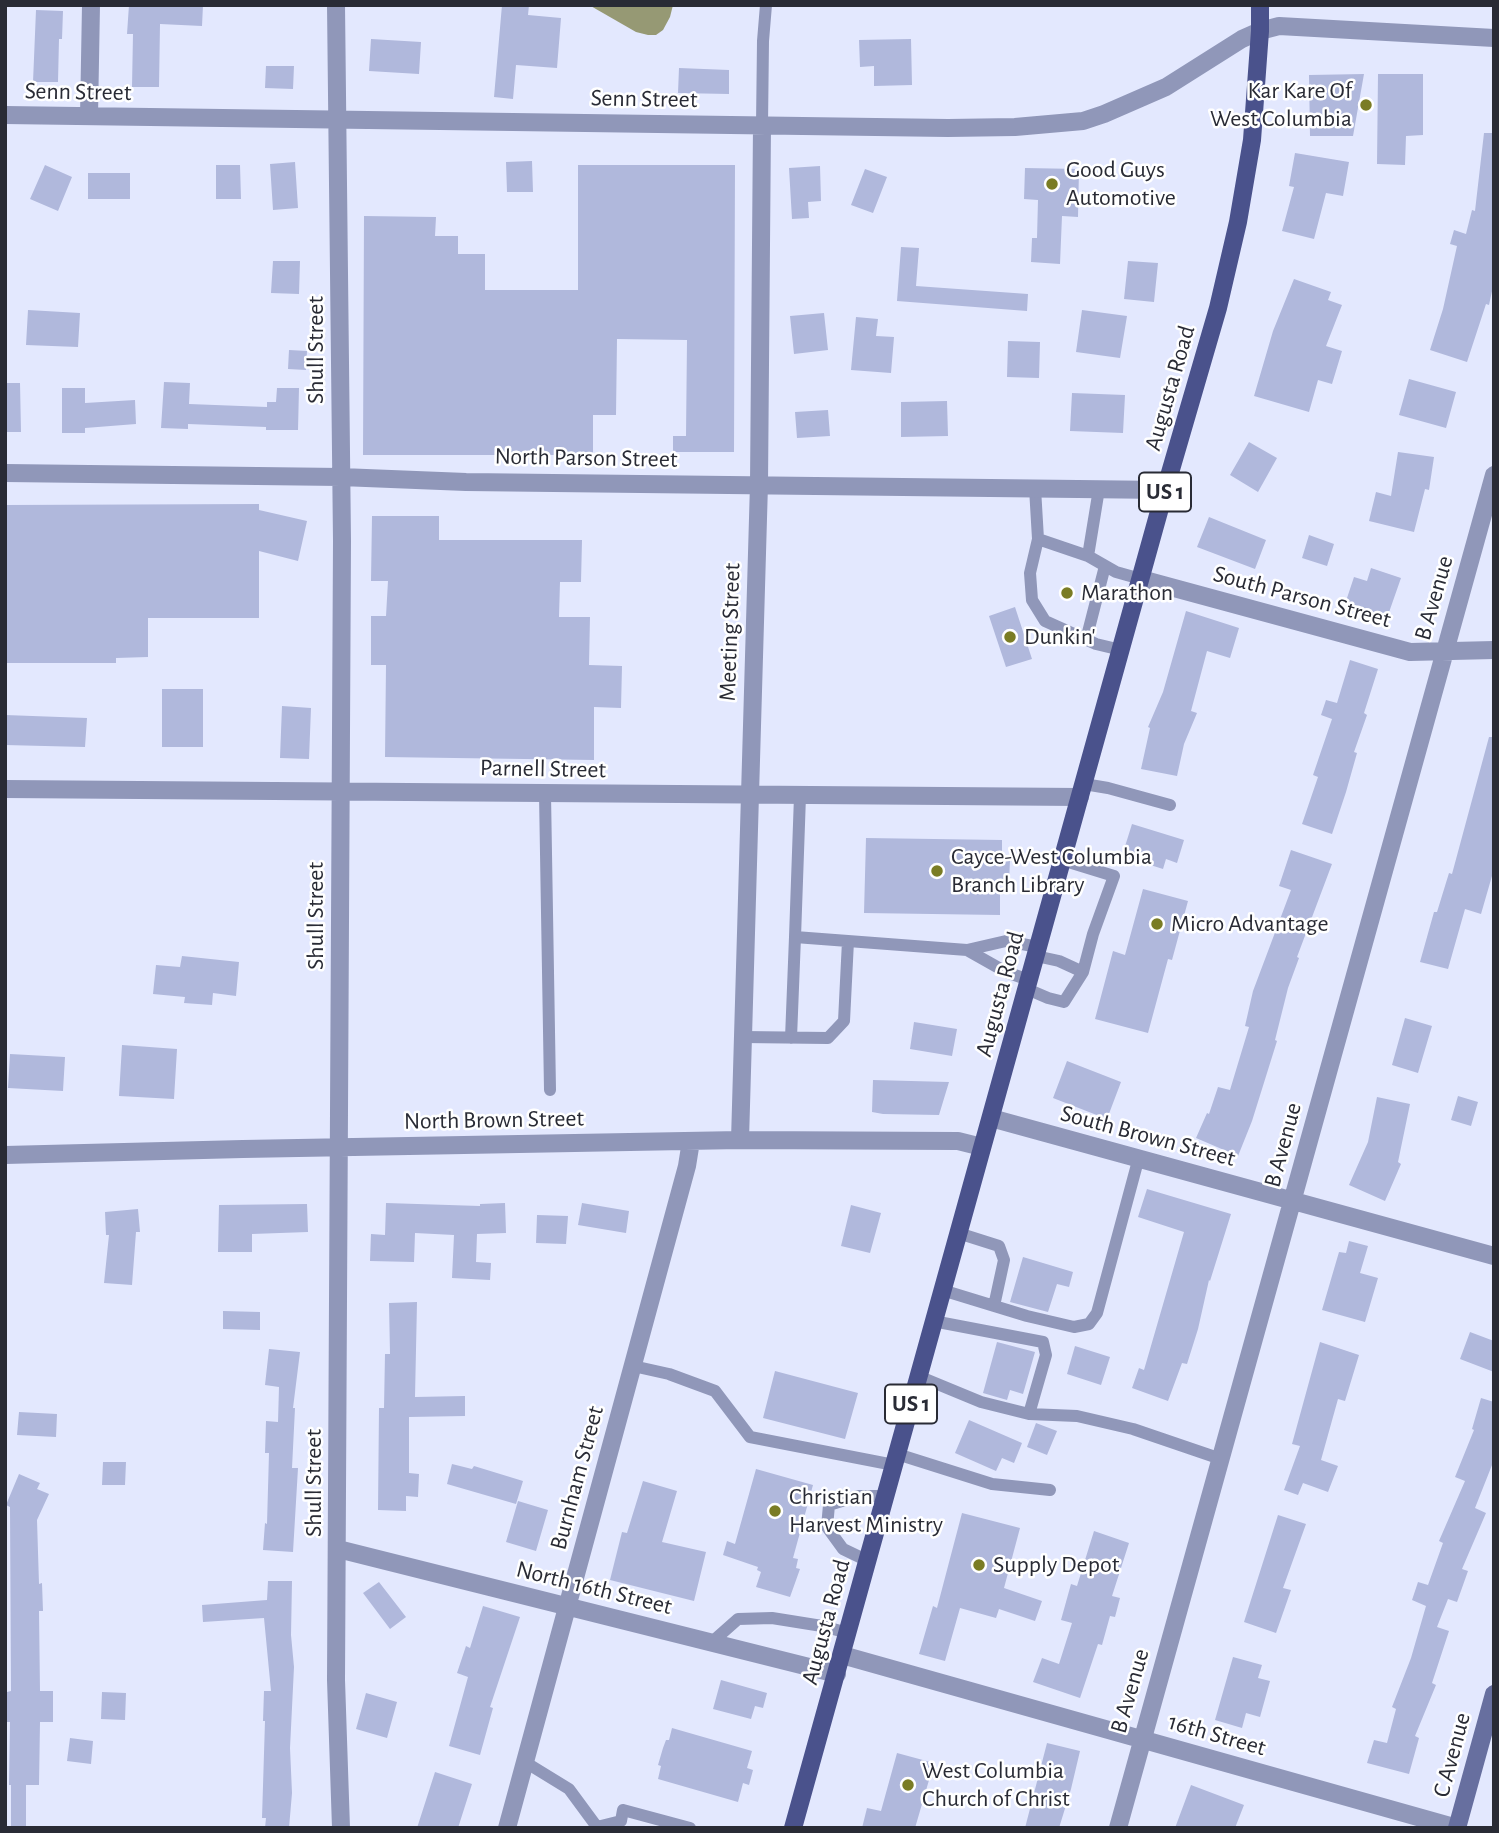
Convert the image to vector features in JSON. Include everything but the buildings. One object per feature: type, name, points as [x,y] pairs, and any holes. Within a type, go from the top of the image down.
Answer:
[{"type":"main road","name":"Augusta Road","points":[[793,1828],[1218,308],[1238,222],[1252,140],[1260,5]]},
{"type":"street","points":[[89,116],[91,5]]},
{"type":"street","name":"Shull Street","points":[[336,5],[341,477],[336,1681],[341,1828]]},
{"type":"street","points":[[1260,31],[1279,26],[1494,37]]},
{"type":"street","name":"Senn Street","points":[[5,115],[1015,127],[1083,121],[1146,97],[1260,31]]},
{"type":"street","name":"Meeting Street","points":[[740,1140],[759,484],[762,125]]},
{"type":"street","name":"North Parson Street","points":[[5,472],[341,477],[466,482],[1165,490]]},
{"type":"street","name":"B Avenue","points":[[1118,1828],[1494,475]]},
{"type":"street","name":"South Parson Street","points":[[1141,579],[1410,652],[1494,650]]},
{"type":"street","name":"Parnell Street","points":[[5,789],[750,796],[1082,791]]},
{"type":"street","name":"South Brown Street","points":[[991,1118],[1494,1256]]},
{"type":"street","name":"North Brown Street","points":[[5,1156],[740,1140],[958,1141],[982,1147]]},
{"type":"street","name":"Burnham Street","points":[[507,1828],[687,1166],[691,1141]]},
{"type":"street","name":"North 16th Street","points":[[338,1549],[837,1674]]},
{"type":"street","name":"16th Street","points":[[842,1655],[1457,1828]]},
{"type":"street","name":"C Avenue","points":[[1457,1828],[1494,1694]]},
{"type":"lane","points":[[762,125],[766,5]]},
{"type":"lane","points":[[1035,488],[1038,538],[1030,573],[1032,600],[1045,621],[1086,640],[1121,650]]},
{"type":"lane","points":[[1088,556],[1099,489]]},
{"type":"lane","points":[[1038,538],[1088,556],[1116,572],[1141,579]]},
{"type":"lane","points":[[1086,640],[1105,565]]},
{"type":"lane","points":[[1082,791],[1108,788],[1170,805]]},
{"type":"lane","points":[[545,794],[550,1090]]},
{"type":"lane","points":[[791,1038],[800,796]]},
{"type":"lane","points":[[967,950],[1028,984],[1048,999],[1064,1002],[1083,972],[1093,934],[1114,876],[1062,860]]},
{"type":"lane","points":[[794,937],[967,950],[1006,941],[1083,972]]},
{"type":"lane","points":[[743,1037],[828,1038],[844,1021],[848,941]]},
{"type":"lane","points":[[942,1290],[1074,1328],[1089,1324],[1097,1313],[1139,1157]]},
{"type":"lane","points":[[958,1233],[999,1246],[1004,1260],[994,1306]]},
{"type":"lane","points":[[933,1321],[1043,1342],[1046,1355],[1029,1414]]},
{"type":"lane","points":[[633,1366],[669,1374],[715,1391],[750,1437],[896,1459],[992,1484],[1050,1490]]},
{"type":"lane","points":[[918,1376],[981,1402],[1029,1414],[1077,1416],[1133,1429],[1221,1459]]},
{"type":"lane","points":[[868,1562],[843,1549],[827,1527],[829,1505],[858,1496],[886,1496]]},
{"type":"lane","points":[[712,1642],[738,1619],[772,1618],[848,1633]]},
{"type":"lane","points":[[525,1762],[569,1789],[597,1827],[621,1821],[623,1810],[690,1828]]},
{"type":"shaded area","points":[[589,5],[673,5],[663,30],[656,35],[648,35],[636,32]]},
{"type":"place","name":"Kar Kare Of West Columbia","points":[[1366,105]]},
{"type":"place","name":"Good Guys Automotive","points":[[1052,184]]},
{"type":"place","name":"Marathon","points":[[1067,593]]},
{"type":"place","name":"Dunkin'","points":[[1010,637]]},
{"type":"place","name":"Cayce-West Columbia Branch Library","points":[[937,871]]},
{"type":"place","name":"Micro Advantage","points":[[1157,924]]},
{"type":"place","name":"Christian Harvest Ministry","points":[[775,1511]]},
{"type":"place","name":"Supply Depot","points":[[979,1565]]},
{"type":"place","name":"West Columbia Church of Christ","points":[[908,1785]]}]
